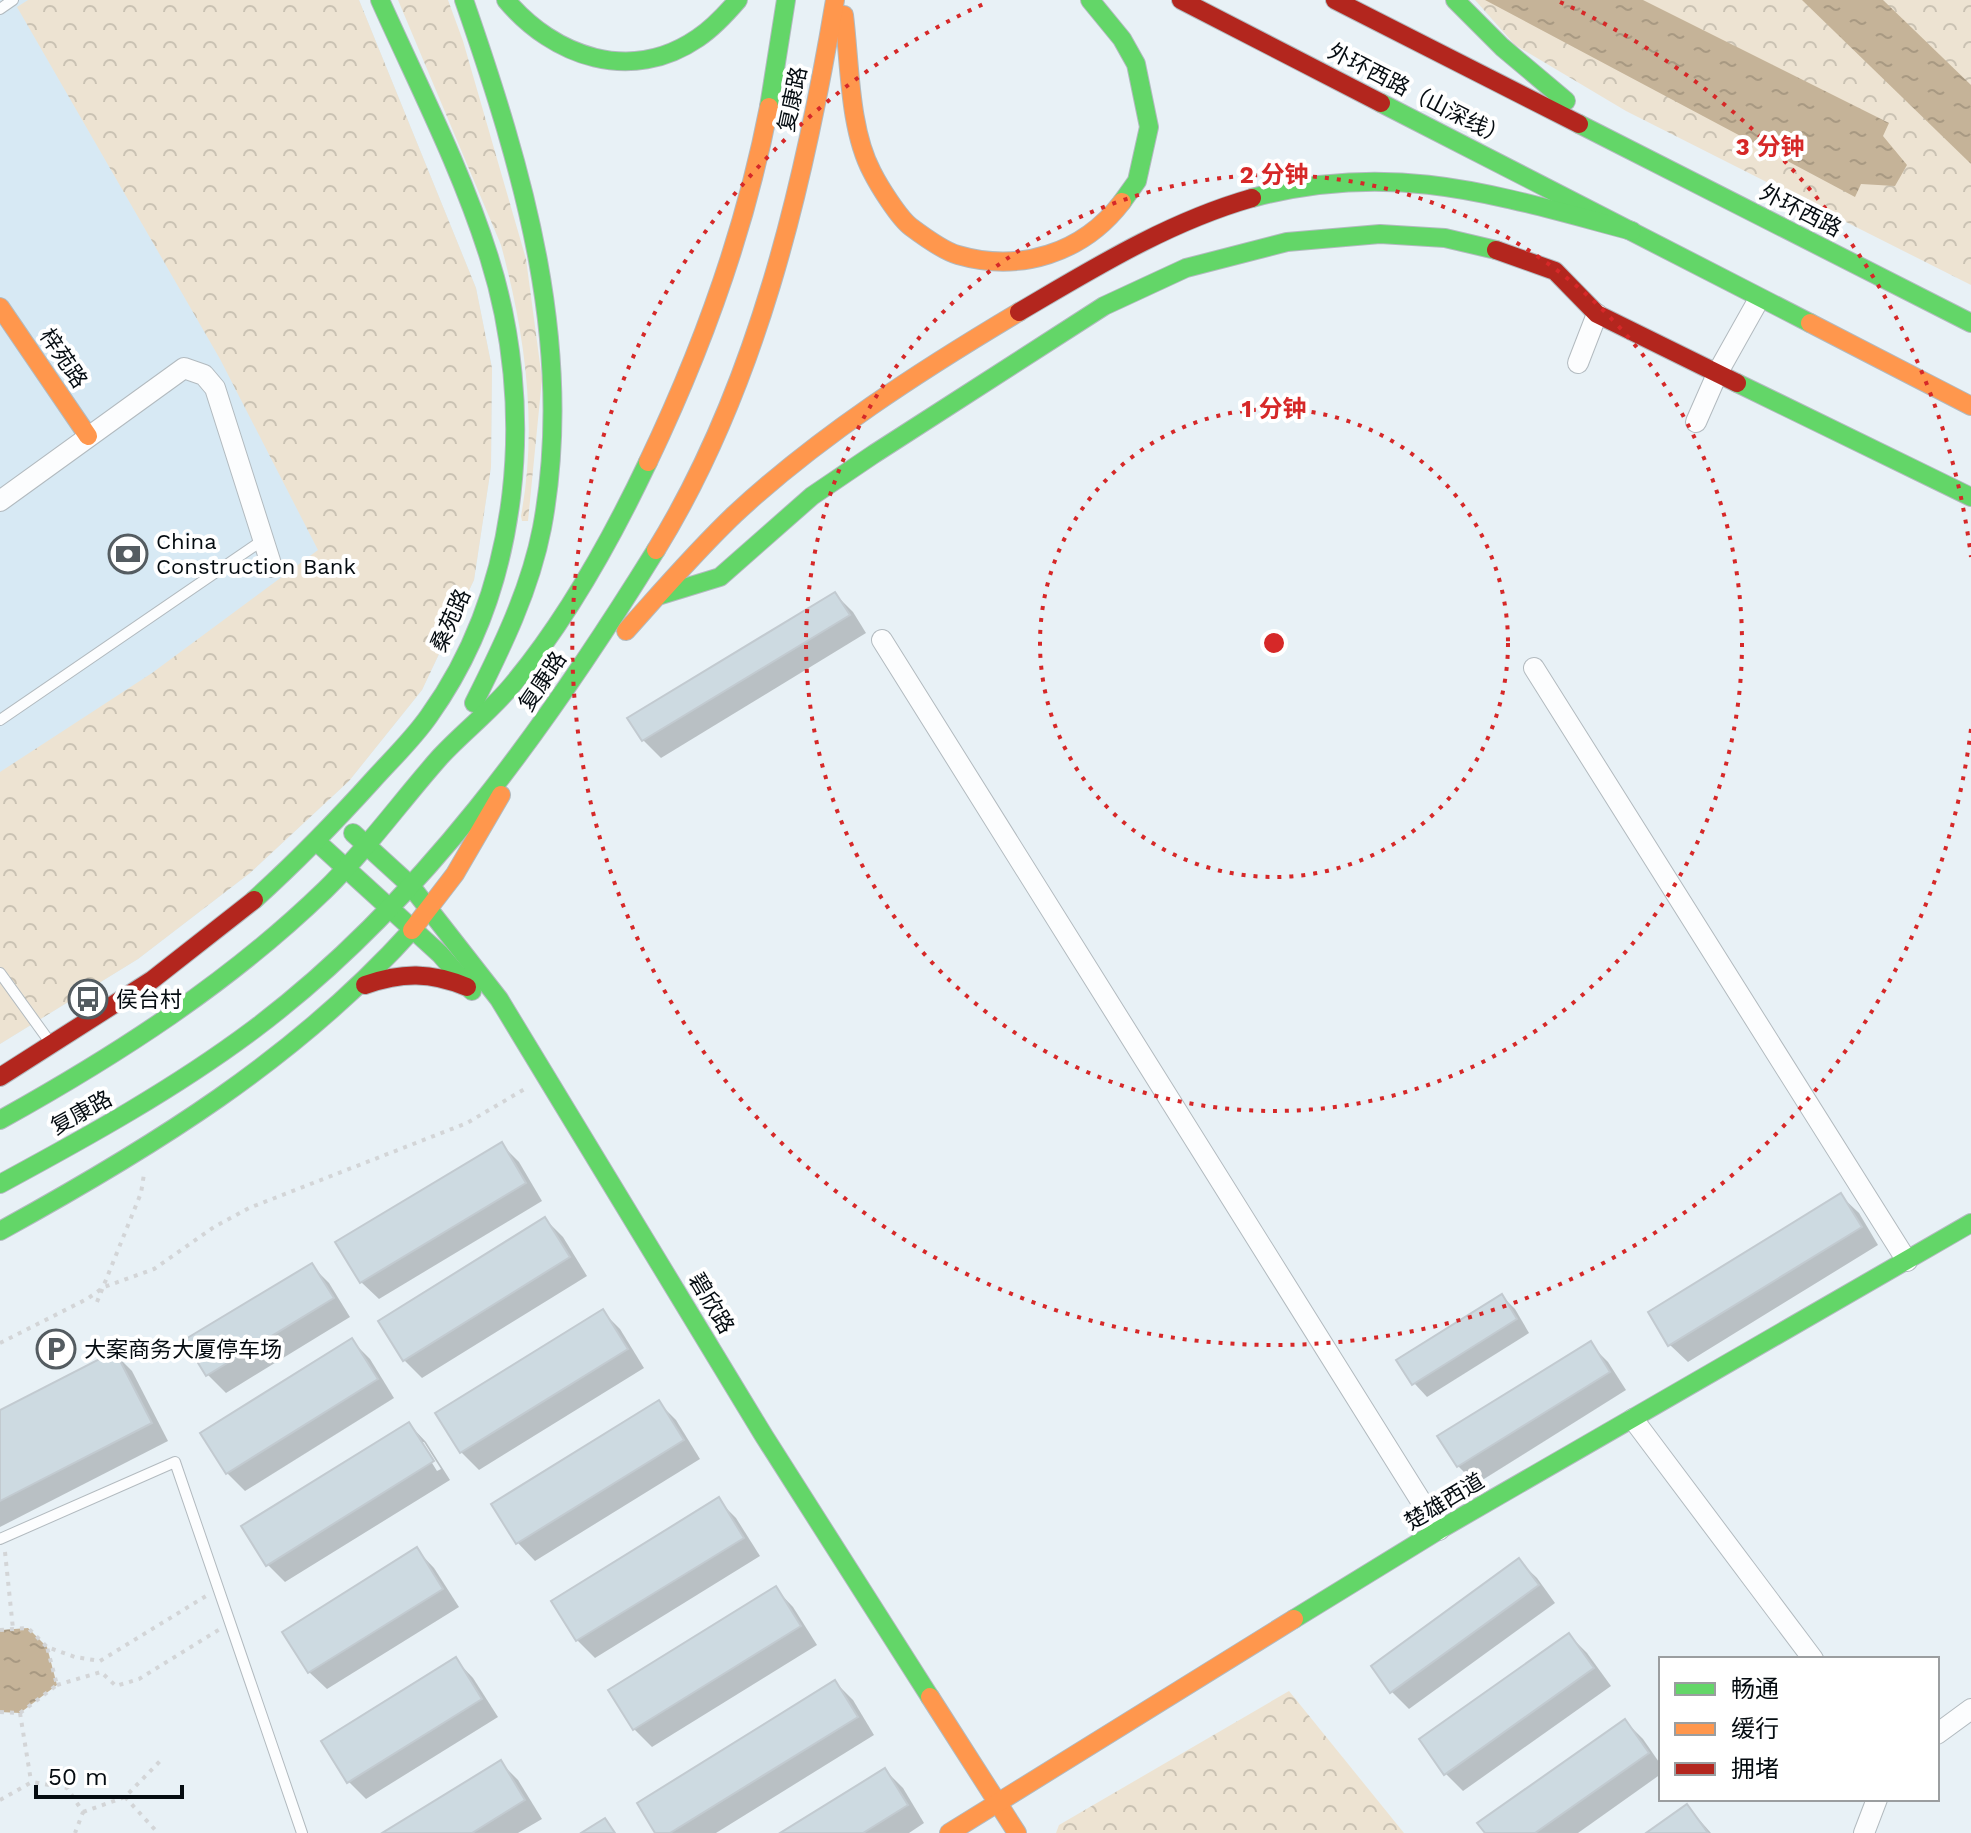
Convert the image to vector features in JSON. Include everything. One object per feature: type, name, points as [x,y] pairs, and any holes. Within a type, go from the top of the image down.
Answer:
[{"type":"main road","name":"桑苑路","points":[[0,1077],[172,968],[247,908],[338,821],[429,715],[474,633],[499,564],[513,487],[515,415],[510,348],[499,290],[457,174],[380,0]]},
{"type":"main road","points":[[338,821],[445,752],[494,670],[523,605],[548,504],[555,429],[553,357],[541,270],[508,137],[464,0]]},
{"type":"main road","points":[[506,0],[546,40],[567,51],[614,61],[662,55],[684,47],[723,17],[738,0]]},
{"type":"main road","name":"复康路","points":[[0,1120],[126,1047],[190,1003],[238,966],[326,889],[445,752],[513,684],[543,642],[579,589],[640,482],[688,374],[724,274],[771,107],[786,0]]},
{"type":"main road","name":"复康路","points":[[0,1184],[119,1119],[223,1052],[285,1004],[345,952],[410,885],[535,734],[638,581],[669,529],[715,439],[773,273],[814,119],[835,0]]},
{"type":"main road","points":[[842,0],[856,114],[871,170],[902,218],[919,235],[964,258],[1015,264],[1037,261],[1088,239],[1109,221],[1127,198],[1144,163],[1149,119],[1135,63],[1116,32],[1090,0]]},
{"type":"main road","name":"外环西路（山深线）","points":[[1181,0],[1632,231]]},
{"type":"main road","points":[[1335,0],[1609,139]]},
{"type":"main road","points":[[1455,0],[1502,47],[1609,139]]},
{"type":"main road","name":"外环西路","points":[[1609,139],[1971,323]]},
{"type":"main road","points":[[0,1231],[133,1156],[215,1102],[308,1031],[389,958],[422,918],[493,809],[535,734],[735,515],[865,410],[1009,318],[1118,255],[1200,215],[1312,185],[1389,181],[1469,191],[1632,231],[1971,406]]},
{"type":"main road","points":[[658,596],[720,577],[812,496],[1104,306],[1186,268],[1287,242],[1380,234],[1445,238],[1504,252],[1555,271],[1597,314],[1971,497]]},
{"type":"main road","name":"梓苑路","points":[[0,307],[84,439]]},
{"type":"main road","name":"梓苑路","points":[[0,327],[84,439]]},
{"type":"main road","name":"碧欣路","points":[[338,821],[410,885],[440,954],[490,1012],[990,1808],[1017,1833]]},
{"type":"main road","name":"碧欣路","points":[[317,842],[375,895],[453,937],[499,999],[990,1808],[997,1833]]},
{"type":"main road","points":[[247,908],[284,892],[326,889],[375,895]]},
{"type":"main road","points":[[357,989],[391,975],[407,973],[439,976],[471,989]]},
{"type":"main road","name":"楚雄西道","points":[[949,1833],[1439,1530],[1971,1223]]},
{"type":"street","points":[[1696,422],[1718,372],[1759,299]]},
{"type":"street","points":[[1578,363],[1597,314]]},
{"type":"street","points":[[0,501],[184,368],[204,375],[215,388],[272,567]]},
{"type":"street","points":[[882,640],[1439,1530]]},
{"type":"street","points":[[1534,668],[1907,1261]]},
{"type":"street","points":[[1633,1419],[1812,1657]]},
{"type":"street","points":[[1939,1733],[1971,1709]]},
{"type":"street","points":[[1864,1833],[1876,1801]]},
{"type":"lane","points":[[0,9],[13,0]]},
{"type":"lane","points":[[0,720],[263,540]]},
{"type":"lane","points":[[0,973],[53,1046]]},
{"type":"lane","points":[[2,1539],[175,1462],[302,1833]]},
{"type":"path","points":[[0,1343],[87,1299],[104,1287],[154,1269],[214,1227],[249,1208],[467,1123],[534,1083]]},
{"type":"path","points":[[97,1302],[145,1176]]},
{"type":"path","points":[[2,1539],[13,1629]]},
{"type":"path","points":[[0,1630],[28,1628],[47,1647],[75,1657],[100,1661],[218,1588]]},
{"type":"path","points":[[100,1661],[101,1672],[116,1686],[139,1679],[230,1623]]},
{"type":"path","points":[[47,1647],[57,1685]]},
{"type":"path","points":[[0,1712],[20,1713],[57,1685],[101,1672]]},
{"type":"path","points":[[20,1713],[32,1782]]},
{"type":"path","points":[[75,1833],[83,1812],[125,1797],[163,1758]]},
{"type":"path","points":[[0,1800],[32,1782],[67,1788],[83,1812]]},
{"type":"path","points":[[125,1797],[158,1833]]},
{"type":"shaded area","points":[[0,0],[359,0],[476,288],[492,368],[491,467],[474,580],[422,690],[349,781],[250,873],[138,959],[0,1044]]},
{"type":"green space","points":[[28,0],[359,0],[476,288],[492,368],[491,467],[474,580],[422,690],[349,781],[250,873],[138,959],[0,1044],[0,772],[152,673],[318,550],[220,359],[17,7]]},
{"type":"green space","points":[[398,0],[448,0],[463,41],[526,259],[542,379],[528,521],[522,521],[521,516],[528,447],[526,379],[517,312],[501,245]]},
{"type":"green space","points":[[1475,0],[1971,0],[1971,285],[1626,111],[1515,45]]},
{"type":"green space","points":[[1289,1691],[1404,1833],[1056,1833],[1059,1825]]},
{"type":"water","points":[[1485,0],[1643,0],[1889,123],[1883,136],[1907,165],[1895,186],[1861,184],[1855,197]]},
{"type":"water","points":[[1802,0],[1883,0],[1971,85],[1971,164]]},
{"type":"water","points":[[28,1628],[47,1647],[57,1685],[20,1713],[0,1712],[0,1630]]},
{"type":"building","points":[[835,592],[850,615],[642,741],[627,718]]},
{"type":"building","points":[[502,1142],[526,1183],[360,1283],[335,1242]]},
{"type":"building","points":[[1841,1193],[1862,1227],[1668,1346],[1648,1312]]},
{"type":"building","points":[[545,1217],[570,1257],[403,1361],[378,1321]]},
{"type":"building","points":[[312,1263],[334,1298],[206,1376],[184,1340]]},
{"type":"building","points":[[1502,1294],[1517,1319],[1412,1385],[1396,1360]]},
{"type":"building","points":[[603,1309],[628,1349],[460,1453],[435,1413]]},
{"type":"building","points":[[352,1338],[378,1379],[226,1474],[200,1433]]},
{"type":"building","points":[[1591,1341],[1610,1372],[1457,1467],[1437,1436]]},
{"type":"building","points":[[115,1351],[152,1423],[0,1501],[0,1410]]},
{"type":"building","points":[[659,1400],[684,1440],[516,1544],[491,1504]]},
{"type":"building","points":[[409,1422],[434,1461],[266,1566],[241,1526]]},
{"type":"building","points":[[719,1497],[744,1538],[576,1641],[551,1601]]},
{"type":"building","points":[[417,1547],[443,1589],[308,1673],[282,1632]]},
{"type":"building","points":[[1519,1558],[1539,1585],[1390,1693],[1371,1666]]},
{"type":"building","points":[[776,1586],[801,1626],[633,1730],[608,1690]]},
{"type":"building","points":[[1569,1633],[1594,1668],[1444,1775],[1419,1739]]},
{"type":"building","points":[[456,1657],[482,1699],[347,1783],[321,1741]]},
{"type":"building","points":[[835,1680],[858,1717],[670,1833],[655,1833],[637,1803]]},
{"type":"building","points":[[1625,1719],[1649,1753],[1535,1833],[1485,1833],[1477,1823]]},
{"type":"building","points":[[501,1760],[525,1800],[472,1833],[382,1833]]},
{"type":"building","points":[[885,1768],[908,1805],[863,1833],[780,1833]]},
{"type":"building","points":[[1687,1804],[1708,1833],[1646,1833]]},
{"type":"building","points":[[605,1818],[615,1833],[581,1833]]},
{"type":"traffic: fast","points":[[254,900],[344,811],[429,716],[460,665],[484,610],[501,553],[512,494],[515,433],[513,373],[504,314],[489,257],[452,159],[380,0]]},
{"type":"traffic: fast","points":[[464,0],[524,194],[548,326],[552,393],[551,460],[537,551],[514,618],[474,703]]},
{"type":"traffic: fast","points":[[506,0],[525,20],[570,49],[595,58],[620,61],[646,59],[672,52],[704,34],[738,0]]},
{"type":"traffic: fast","points":[[769,107],[786,0]]},
{"type":"traffic: fast","points":[[1090,0],[1122,39],[1136,64],[1149,127],[1137,181],[1122,202]]},
{"type":"traffic: fast","points":[[1455,0],[1502,47],[1566,101]]},
{"type":"traffic: fast","points":[[1381,103],[1810,323]]},
{"type":"traffic: fast","points":[[1579,124],[1971,323]]},
{"type":"traffic: fast","points":[[1252,198],[1304,187],[1352,182],[1399,182],[1489,195],[1632,231]]},
{"type":"traffic: fast","points":[[658,596],[720,577],[812,496],[874,454],[1104,306],[1186,268],[1287,242],[1380,234],[1445,238],[1496,250]]},
{"type":"traffic: fast","points":[[1737,383],[1971,497]]},
{"type":"traffic: fast","points":[[0,1120],[87,1070],[211,987],[325,890],[440,757],[504,694],[533,659],[587,578],[648,462]]},
{"type":"traffic: fast","points":[[0,1184],[130,1112],[223,1052],[314,981],[371,927],[425,870],[525,746],[571,682],[656,550]]},
{"type":"traffic: fast","points":[[353,833],[410,885],[499,999],[764,1436],[930,1697]]},
{"type":"traffic: fast","points":[[317,842],[440,954],[472,991]]},
{"type":"traffic: fast","points":[[0,1231],[112,1167],[219,1098],[320,1020],[412,930]]},
{"type":"traffic: fast","points":[[1294,1619],[1439,1530],[1971,1223]]},
{"type":"traffic: slow","points":[[656,550],[722,422],[771,284],[808,142],[835,0]]},
{"type":"traffic: slow","points":[[844,15],[852,95],[864,155],[895,209],[906,223],[927,239],[952,253],[981,260],[1027,260],[1069,246],[1089,234],[1122,202]]},
{"type":"traffic: slow","points":[[648,462],[720,289],[748,199],[769,107]]},
{"type":"traffic: slow","points":[[0,307],[88,436]]},
{"type":"traffic: slow","points":[[626,631],[721,528],[767,485],[836,431],[908,381],[1019,312]]},
{"type":"traffic: slow","points":[[1810,323],[1971,406]]},
{"type":"traffic: slow","points":[[412,930],[455,874],[501,795]]},
{"type":"traffic: slow","points":[[949,1833],[1294,1619]]},
{"type":"traffic: slow","points":[[930,1697],[1017,1833]]},
{"type":"traffic: jam","points":[[1181,0],[1381,103]]},
{"type":"traffic: jam","points":[[1335,0],[1579,124]]},
{"type":"traffic: jam","points":[[1019,312],[1161,233],[1252,198]]},
{"type":"traffic: jam","points":[[1496,250],[1555,271],[1597,314],[1737,383]]},
{"type":"traffic: jam","points":[[0,1077],[152,980],[254,900]]},
{"type":"traffic: jam","points":[[365,985],[404,976],[429,976],[467,987]]},
{"type":"place","name":"China Construction Bank","points":[[128,554]]},
{"type":"place","name":"侯台村","points":[[88,999]]},
{"type":"place","name":"大案商务大厦停车场","points":[[56,1349]]}]
